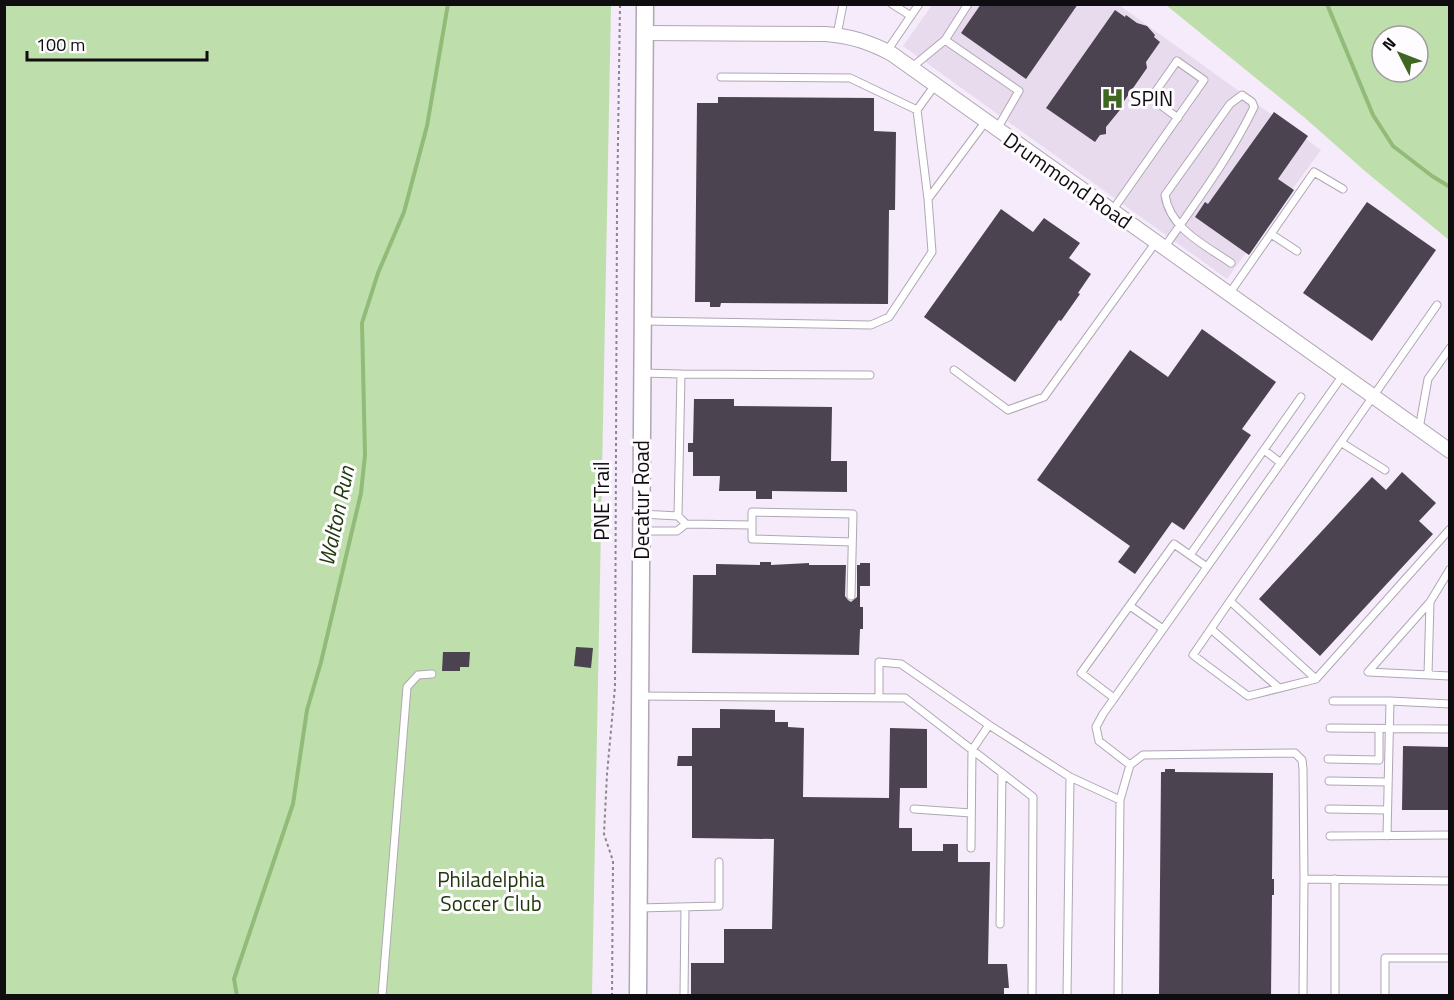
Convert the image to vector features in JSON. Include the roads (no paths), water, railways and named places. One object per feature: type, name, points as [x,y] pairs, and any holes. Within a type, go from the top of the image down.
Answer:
[{"type":"street","name":"Decatur Road","points":[[638,996],[645,4]]},
{"type":"street","name":"Drummond Road","points":[[645,33],[837,35],[873,44],[887,51],[1449,451]]},
{"type":"lane","points":[[837,35],[843,4]]},
{"type":"lane","points":[[892,4],[911,16]]},
{"type":"lane","points":[[887,51],[919,4]]},
{"type":"lane","points":[[911,68],[945,40],[968,4]]},
{"type":"lane","points":[[928,199],[1019,91],[945,40]]},
{"type":"lane","points":[[1112,211],[1178,118],[1204,80],[1178,61],[1151,98],[1178,118]]},
{"type":"lane","points":[[721,77],[850,78],[916,110]]},
{"type":"lane","points":[[643,321],[871,325],[889,317],[932,252],[928,199],[916,110],[935,85]]},
{"type":"lane","points":[[954,370],[1008,410],[1044,397],[1160,245],[1179,227],[1221,165],[1254,107],[1252,102],[1242,95],[1230,104],[1165,195],[1179,227],[1231,263]]},
{"type":"lane","points":[[1229,294],[1314,172],[1342,189]]},
{"type":"lane","points":[[1271,234],[1297,251]]},
{"type":"lane","points":[[1437,304],[1193,655],[1248,696],[1316,679],[1449,529]]},
{"type":"lane","points":[[1419,429],[1428,379],[1449,348]]},
{"type":"lane","points":[[642,373],[870,375]]},
{"type":"lane","points":[[678,516],[681,374]]},
{"type":"lane","points":[[1130,765],[1099,741],[1096,727],[1114,698],[1343,375]]},
{"type":"lane","points":[[1190,555],[1301,397]]},
{"type":"lane","points":[[1342,443],[1385,470]]},
{"type":"lane","points":[[1264,450],[1281,463]]},
{"type":"lane","points":[[851,596],[853,513],[752,512],[752,539],[852,542]]},
{"type":"lane","points":[[641,514],[678,516],[686,524]]},
{"type":"lane","points":[[641,531],[677,531],[686,524],[752,525]]},
{"type":"lane","points":[[1114,698],[1081,673],[1174,544],[1207,567]]},
{"type":"lane","points":[[1449,569],[1430,602],[1368,672],[1449,676]]},
{"type":"lane","points":[[1230,602],[1316,679]]},
{"type":"lane","points":[[1428,675],[1430,602]]},
{"type":"lane","points":[[1130,606],[1163,629]]},
{"type":"lane","points":[[1211,629],[1279,688]]},
{"type":"lane","points":[[879,697],[879,662],[901,664],[1070,777],[1120,800]]},
{"type":"lane","points":[[382,996],[407,687],[418,675],[432,674]]},
{"type":"lane","points":[[640,696],[905,698],[1033,797],[1032,996]]},
{"type":"lane","points":[[1333,701],[1449,704]]},
{"type":"lane","points":[[1387,836],[1390,701]]},
{"type":"lane","points":[[970,848],[972,750],[989,725]]},
{"type":"lane","points":[[1330,728],[1449,729]]},
{"type":"lane","points":[[1328,759],[1379,760],[1379,729]]},
{"type":"lane","points":[[1118,996],[1120,800],[1130,765],[1143,755],[1295,753],[1302,760],[1303,769],[1303,996]]},
{"type":"lane","points":[[1000,924],[1002,773]]},
{"type":"lane","points":[[1066,996],[1070,777]]},
{"type":"lane","points":[[1329,781],[1388,782]]},
{"type":"lane","points":[[914,809],[971,813]]},
{"type":"lane","points":[[1329,809],[1387,810]]},
{"type":"lane","points":[[1330,836],[1449,835]]},
{"type":"lane","points":[[639,908],[719,906],[719,862]]},
{"type":"lane","points":[[1304,879],[1449,881]]},
{"type":"lane","points":[[1335,879],[1335,996]]},
{"type":"lane","points":[[684,996],[685,907]]},
{"type":"lane","points":[[1385,996],[1384,958],[1449,958]]},
{"type":"waterway","name":"Walton Run","points":[[237,996],[234,979],[293,804],[307,710],[321,662],[361,493],[365,455],[362,323],[378,273],[404,212],[427,126],[448,4]]},
{"type":"waterway","name":"Walton Run","points":[[1327,4],[1373,115],[1393,146],[1450,187]]},
{"type":"place","name":"SPIN","points":[[1112,98]]},
{"type":"park label","name":"Philadelphia Soccer Club","points":[[491,891]]}]
